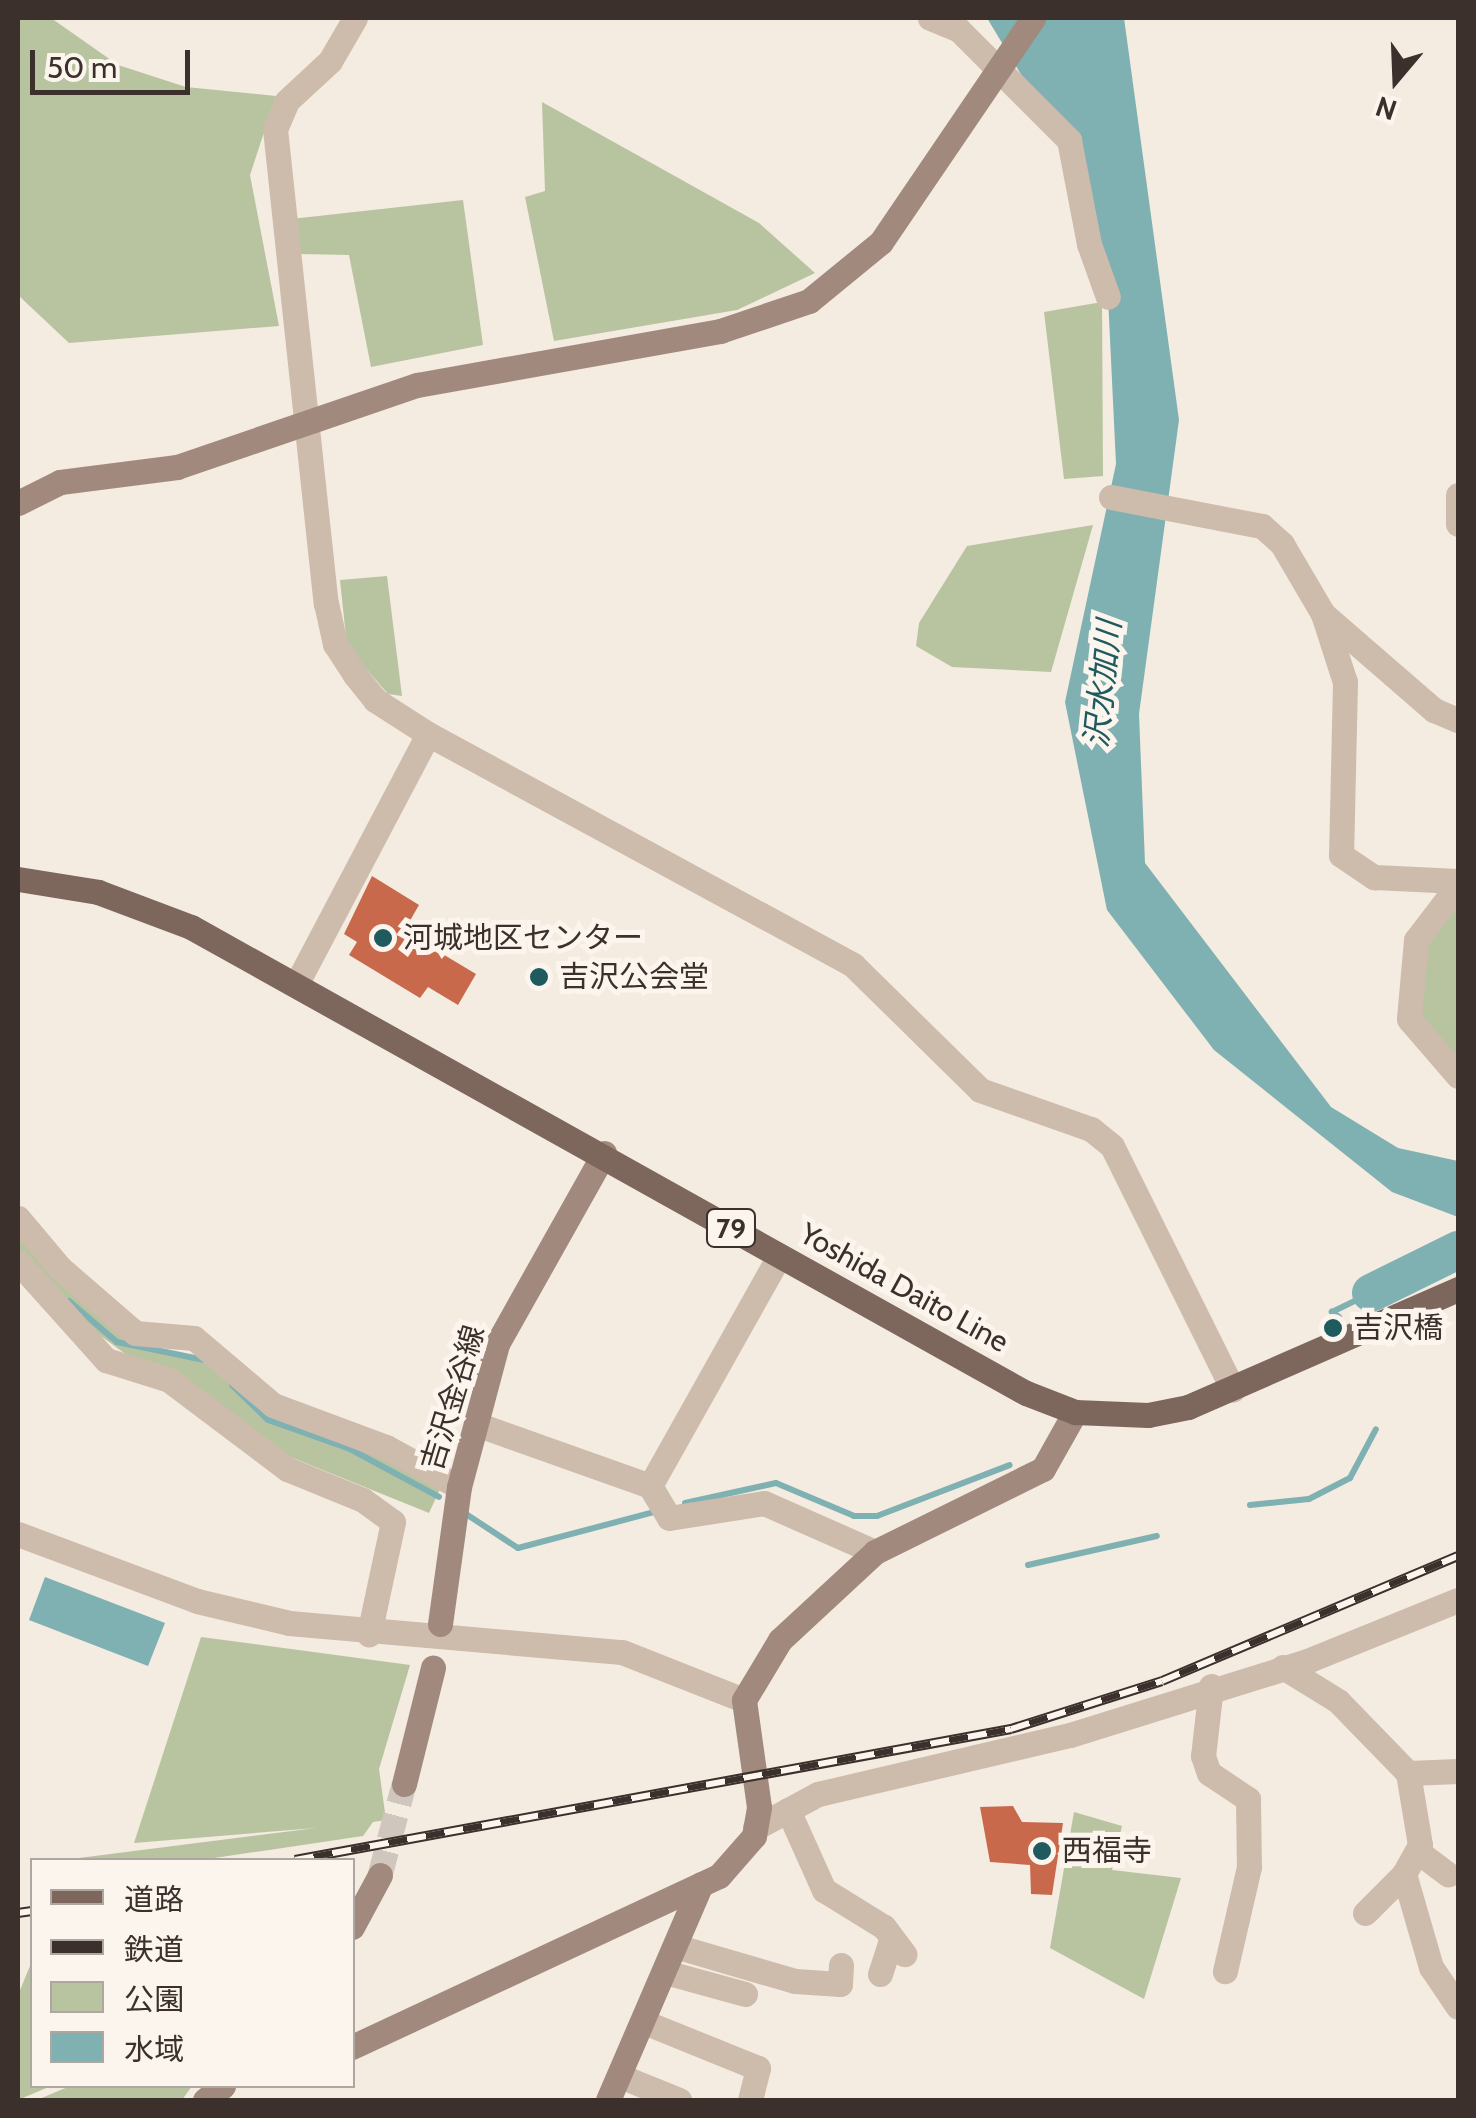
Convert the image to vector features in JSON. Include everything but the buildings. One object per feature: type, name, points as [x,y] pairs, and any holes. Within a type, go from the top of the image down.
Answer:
[{"type":"main road","name":"Yoshida Daito Line","points":[[18,879],[98,892],[190,927],[298,981],[778,1256],[1075,1412],[1148,1416],[1234,1390],[1458,1288]]},
{"type":"street","points":[[355,18],[330,61],[286,101],[275,129],[305,423],[335,644],[375,700],[428,734],[800,930],[853,964],[980,1090],[1091,1129],[1112,1146],[1234,1390]]},
{"type":"street","points":[[930,18],[959,30],[1070,140],[1089,244],[1108,296]]},
{"type":"street","points":[[18,502],[60,482],[177,467],[416,385],[720,331],[809,300],[881,242],[1003,70],[1033,18]]},
{"type":"street","points":[[1458,495],[1458,524]]},
{"type":"street","points":[[1112,498],[1157,502],[1262,526],[1282,544],[1324,614],[1344,682],[1341,854],[1374,877],[1458,883]]},
{"type":"street","points":[[1324,614],[1434,710],[1458,720]]},
{"type":"street","points":[[298,981],[428,734]]},
{"type":"street","points":[[1458,883],[1416,940],[1409,1019],[1458,1076]]},
{"type":"street","name":"吉沢金谷線","points":[[440,1624],[459,1487],[498,1344],[604,1153]]},
{"type":"street","points":[[18,1218],[60,1268],[135,1333],[194,1338],[274,1404],[386,1447],[459,1487]]},
{"type":"street","points":[[659,1500],[778,1256]]},
{"type":"street","points":[[18,1262],[106,1360],[168,1380],[286,1469],[363,1500],[393,1522],[369,1634]]},
{"type":"street","points":[[355,2046],[701,1884],[745,1851],[755,1828],[744,1700],[780,1640],[875,1552],[1043,1469],[1075,1412]]},
{"type":"street","points":[[476,1424],[659,1500],[764,1503],[875,1552]]},
{"type":"street","points":[[18,1534],[197,1601],[369,1634],[622,1652],[744,1700]]},
{"type":"street","points":[[755,1828],[818,1794],[1070,1735],[1211,1686],[1283,1668],[1458,1600]]},
{"type":"street","points":[[404,1784],[433,1668]]},
{"type":"street","points":[[1283,1668],[1338,1701],[1408,1773],[1417,1851],[1404,1874],[1365,1914]]},
{"type":"street","points":[[1211,1686],[1202,1756],[1209,1773],[1248,1799],[1249,1867],[1225,1971]]},
{"type":"street","points":[[1408,1773],[1458,1772]]},
{"type":"street","points":[[788,1810],[824,1890],[884,1927],[897,1949],[880,1974]]},
{"type":"street","points":[[1417,1851],[1448,1874]]},
{"type":"street","points":[[1404,1874],[1431,1967],[1458,2007]]},
{"type":"street","points":[[355,1921],[380,1875]]},
{"type":"street","points":[[608,2100],[701,1884]]},
{"type":"street","points":[[675,1946],[795,1981],[840,1984],[842,1965]]},
{"type":"street","points":[[665,1972],[745,1994]]},
{"type":"street","points":[[644,2022],[758,2068],[750,2100]]},
{"type":"street","points":[[620,2076],[679,2100]]},
{"type":"green space","points":[[18,18],[51,18],[118,65],[186,87],[276,96],[250,175],[279,326],[69,343],[18,295]]},
{"type":"green space","points":[[542,102],[759,223],[815,273],[737,310],[554,341],[525,197],[545,191]]},
{"type":"green space","points":[[463,200],[483,345],[371,367],[349,255],[299,254],[291,219]]},
{"type":"green space","points":[[1102,302],[1103,476],[1064,479],[1044,312]]},
{"type":"green space","points":[[1093,525],[1051,672],[952,667],[916,646],[919,623],[967,546]]},
{"type":"green space","points":[[387,576],[402,696],[388,694],[347,647],[340,580]]},
{"type":"green space","points":[[1458,907],[1458,1068],[1414,1015],[1420,940]]},
{"type":"green space","points":[[18,1227],[125,1336],[227,1371],[441,1487],[429,1513],[236,1435],[90,1328],[18,1261]]},
{"type":"green space","points":[[201,1637],[410,1665],[379,1769],[386,1820],[373,1822],[363,1836],[214,1858],[79,1858],[316,1828],[134,1843]]},
{"type":"green space","points":[[1074,1812],[1122,1826],[1112,1870],[1181,1878],[1144,1999],[1050,1948]]},
{"type":"green space","points":[[30,1966],[30,2088],[46,2088],[18,2100],[18,1995]]},
{"type":"green space","points":[[65,2088],[191,2088],[182,2100],[37,2100]]},
{"type":"water","name":"沢水加川","points":[[987,18],[1124,18],[1179,420],[1139,714],[1145,863],[1331,1107],[1398,1148],[1458,1161],[1458,1217],[1392,1192],[1214,1050],[1107,910],[1065,702],[1116,464],[1108,297],[1070,156]]},
{"type":"water","points":[[45,1577],[165,1623],[148,1666],[29,1620]]},
{"type":"waterway","points":[[1371,1293],[1458,1250]]},
{"type":"waterway","points":[[1339,1317],[1332,1312],[1371,1293]]},
{"type":"waterway","points":[[69,1301],[117,1342],[204,1360]]},
{"type":"waterway","points":[[232,1385],[268,1420],[350,1449],[439,1497]]},
{"type":"waterway","points":[[1250,1505],[1309,1499],[1350,1478],[1376,1429]]},
{"type":"waterway","points":[[685,1503],[776,1483],[854,1516],[877,1516],[1010,1465]]},
{"type":"waterway","points":[[466,1514],[518,1548],[658,1511]]},
{"type":"waterway","points":[[1028,1565],[1157,1536]]},
{"type":"tunnel","points":[[380,1875],[404,1784]]},
{"type":"railway","points":[[306,1858],[1011,1729],[1162,1681],[1458,1556]]},
{"type":"railway","points":[[18,1913],[30,1911]]},
{"type":"place","name":"河城地区センター","points":[[383,938]]},
{"type":"place","name":"吉沢公会堂","points":[[539,977]]},
{"type":"place","name":"吉沢橋","points":[[1333,1328]]},
{"type":"place","name":"西福寺","points":[[1042,1851]]}]
